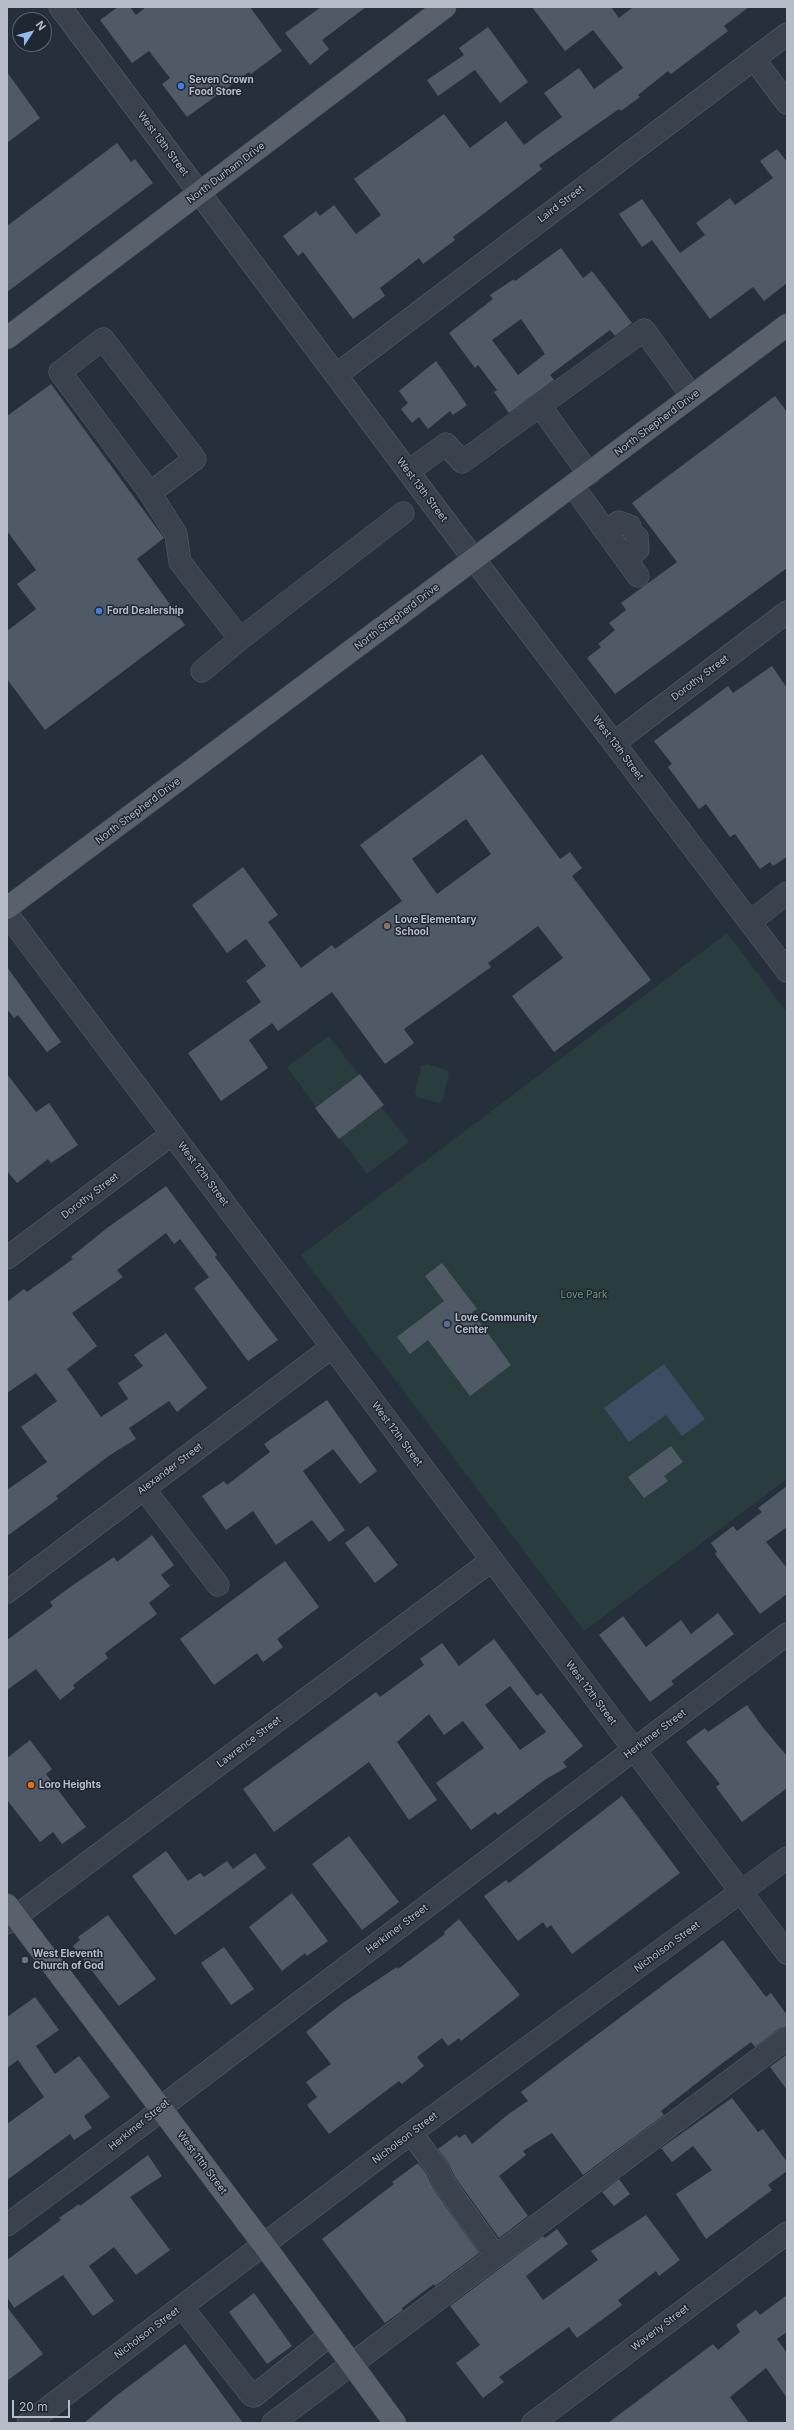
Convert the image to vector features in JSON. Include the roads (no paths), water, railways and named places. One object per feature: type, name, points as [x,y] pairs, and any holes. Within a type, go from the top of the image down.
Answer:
[{"type":"main road","name":"North Durham Drive","points":[[7,338],[200,193],[432,11]]},
{"type":"main road","name":"North Shepherd Drive","points":[[7,908],[787,325]]},
{"type":"main road","name":"West 11th Street","points":[[10,1915],[162,2110],[264,2245],[329,2336],[395,2423]]},
{"type":"street","name":"West 13th Street","points":[[67,10],[200,193],[408,472],[787,971]]},
{"type":"street","name":"Laird Street","points":[[336,374],[787,34]]},
{"type":"street","points":[[754,59],[787,103]]},
{"type":"street","points":[[408,472],[446,444],[462,462],[644,330],[692,396]]},
{"type":"street","points":[[150,493],[195,459],[103,339],[60,372],[150,493],[176,534],[180,562],[240,639]]},
{"type":"street","points":[[540,406],[581,480],[605,531],[632,568],[638,549],[634,532],[619,522],[605,531]]},
{"type":"street","points":[[202,671],[240,639],[403,513]]},
{"type":"street","name":"Dorothy Street","points":[[614,743],[787,612]]},
{"type":"street","points":[[750,922],[787,893]]},
{"type":"street","name":"West 12th Street","points":[[7,914],[787,1953]]},
{"type":"street","name":"Dorothy Street","points":[[7,1258],[172,1134]]},
{"type":"street","name":"Alexander Street","points":[[7,1592],[332,1347]]},
{"type":"street","points":[[144,1489],[218,1584]]},
{"type":"street","name":"Lawrence Street","points":[[10,1915],[492,1560]]},
{"type":"street","name":"Herkimer Street","points":[[7,2225],[162,2110],[172,2099],[787,1634]]},
{"type":"street","name":"Nicholson Street","points":[[28,2423],[411,2133],[787,1858]]},
{"type":"street","points":[[273,2423],[787,2038]]},
{"type":"street","points":[[411,2133],[438,2169],[444,2183],[488,2245]]},
{"type":"street","name":"Waverly Street","points":[[533,2423],[787,2233]]},
{"type":"street","points":[[182,2307],[251,2395],[254,2396],[329,2336]]},
{"type":"water","points":[[664,1364],[705,1419],[682,1436],[666,1415],[629,1442],[604,1408]]},
{"type":"place","name":"Seven Crown Food Store","points":[[181,86]]},
{"type":"place","name":"Ford Dealership","points":[[99,611]]},
{"type":"place","name":"Love Elementary School","points":[[387,926]]},
{"type":"place","name":"Love Community Center","points":[[447,1324]]},
{"type":"place","name":"Loro Heights","points":[[31,1785]]},
{"type":"place","name":"West Eleventh Church of God","points":[[25,1960]]},
{"type":"park label","name":"Love Park","points":[[584,1295]]}]
